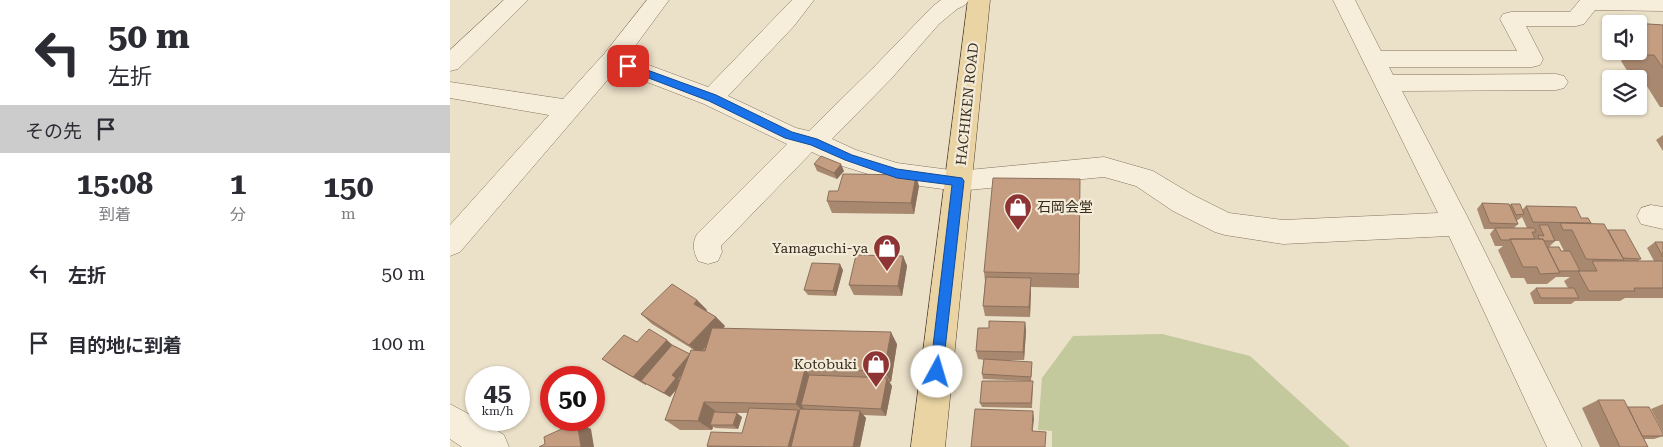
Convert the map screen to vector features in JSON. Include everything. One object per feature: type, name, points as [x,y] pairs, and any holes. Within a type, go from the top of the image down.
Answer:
[{"type":"main road","name":"HACHIKEN ROAD","points":[[928,447],[979,0]]},
{"type":"street","points":[[450,63],[517,0]]},
{"type":"street","points":[[450,244],[612,60],[658,0]]},
{"type":"street","points":[[712,98],[786,21],[803,0]]},
{"type":"street","points":[[708,252],[707,242],[801,146],[814,142],[893,62],[931,20],[951,2],[958,0]]},
{"type":"street","points":[[1344,0],[1457,224],[1565,447]]},
{"type":"street","points":[[1374,59],[1532,59],[1511,19],[1576,19],[1589,3],[1663,4]]},
{"type":"street","points":[[612,60],[712,98],[789,135],[814,142],[848,158],[897,173],[958,181],[1104,167],[1144,178],[1183,203],[1225,224],[1283,232],[1457,224]]},
{"type":"street","points":[[1385,83],[1556,82]]},
{"type":"street","points":[[450,90],[569,109]]},
{"type":"street","points":[[450,420],[492,447]]},
{"type":"green space","points":[[1162,334],[1250,356],[1350,447],[1052,447],[1052,431],[1038,430],[1042,378],[1073,336]]},
{"type":"building","points":[[1647,24],[1663,25],[1663,68],[1654,55],[1647,55]]},
{"type":"building","points":[[821,156],[841,164],[834,173],[814,164]]},
{"type":"building","points":[[843,174],[916,175],[911,203],[827,201],[829,191],[838,191]]},
{"type":"building","points":[[993,178],[1080,179],[1079,274],[984,272]]},
{"type":"building","points":[[1482,203],[1509,204],[1518,224],[1490,223]]},
{"type":"building","points":[[1511,204],[1520,204],[1524,214],[1516,215]]},
{"type":"building","points":[[1526,206],[1576,207],[1581,218],[1588,218],[1591,223],[1533,222]]},
{"type":"building","points":[[1560,223],[1604,224],[1624,260],[1586,259],[1572,230],[1563,230]]},
{"type":"building","points":[[1539,225],[1548,225],[1555,241],[1539,239],[1538,235],[1544,236]]},
{"type":"building","points":[[1495,228],[1534,228],[1536,232],[1532,232],[1535,239],[1501,240]]},
{"type":"building","points":[[1608,230],[1625,230],[1641,259],[1623,258]]},
{"type":"building","points":[[1510,239],[1543,239],[1560,273],[1540,274],[1537,267],[1523,267]]},
{"type":"building","points":[[1655,242],[1663,242],[1663,257]]},
{"type":"building","points":[[1547,247],[1559,247],[1561,251],[1570,251],[1580,271],[1559,271]]},
{"type":"building","points":[[856,255],[903,256],[898,286],[849,285]]},
{"type":"building","points":[[1592,261],[1663,261],[1663,288],[1634,288],[1635,291],[1589,291],[1578,271],[1597,271]]},
{"type":"building","points":[[812,263],[840,264],[833,291],[804,290]]},
{"type":"building","points":[[986,277],[1031,278],[1029,307],[983,306]]},
{"type":"building","points":[[672,284],[697,300],[694,304],[716,317],[689,345],[641,314]]},
{"type":"building","points":[[1536,288],[1574,288],[1579,298],[1541,298]]},
{"type":"building","points":[[989,321],[1025,322],[1023,352],[976,351],[978,328],[989,328]]},
{"type":"building","points":[[712,328],[891,332],[884,371],[805,369],[796,404],[704,402],[698,421],[665,420],[691,350],[705,351]]},
{"type":"building","points":[[649,329],[667,340],[633,377],[602,359],[624,335],[637,342]]},
{"type":"building","points":[[672,345],[690,354],[672,375],[676,378],[664,393],[641,381]]},
{"type":"building","points":[[984,359],[1032,362],[1031,377],[982,374]]},
{"type":"building","points":[[809,375],[887,378],[881,409],[801,405]]},
{"type":"building","points":[[982,381],[1033,381],[1031,403],[980,403]]},
{"type":"building","points":[[1598,400],[1624,400],[1648,447],[1620,447]]},
{"type":"building","points":[[1628,407],[1649,407],[1663,436],[1642,436]]},
{"type":"building","points":[[749,408],[798,410],[788,447],[707,446],[711,432],[742,433]]},
{"type":"building","points":[[800,409],[860,411],[853,447],[791,447]]},
{"type":"building","points":[[975,409],[1033,411],[1032,431],[1046,432],[1045,447],[971,447]]},
{"type":"building","points":[[714,412],[737,413],[733,425],[710,425]]},
{"type":"building","points":[[557,431],[578,431],[581,447],[539,447],[545,444],[544,437]]},
{"type":"place","name":"石岡会堂","points":[[1018,231]]},
{"type":"place","name":"Yamaguchi-ya","points":[[887,272]]},
{"type":"place","name":"Kotobuki","points":[[876,388]]},
{"type":"route","points":[[628,66],[712,98],[789,135],[814,142],[848,158],[897,173],[958,181],[937,372]]}]
